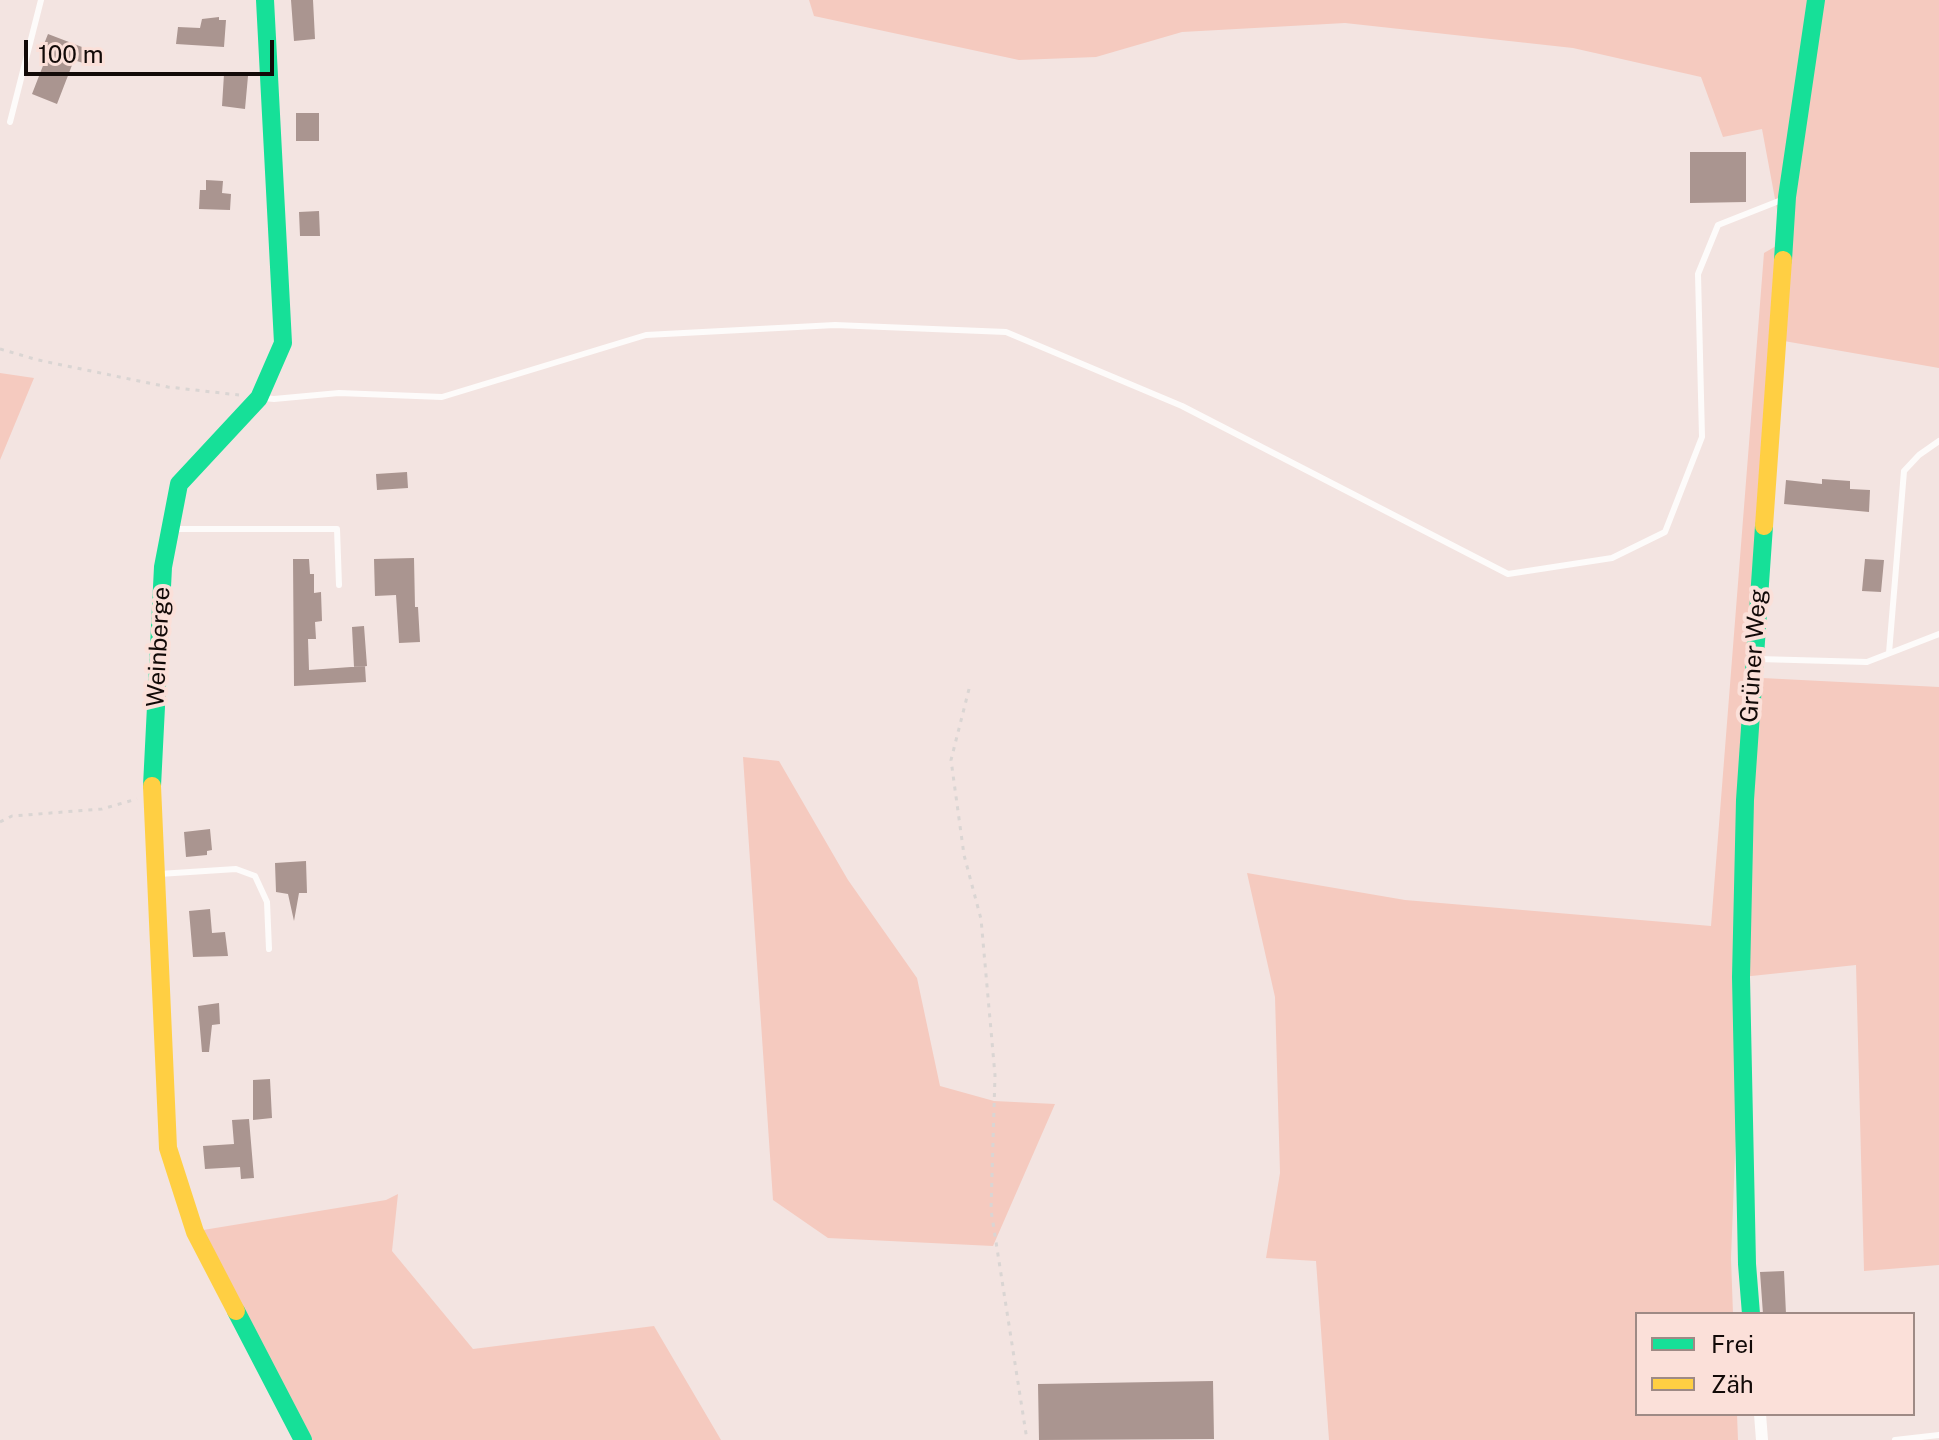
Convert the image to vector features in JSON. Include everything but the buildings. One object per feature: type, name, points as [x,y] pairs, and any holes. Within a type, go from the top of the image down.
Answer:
[{"type":"street","name":"Weinberge","points":[[265,0],[283,343],[259,398],[179,484],[163,567],[152,795],[168,1148],[195,1232],[303,1440]]},
{"type":"street","name":"Grüner Weg","points":[[1751,1312],[1747,1264],[1741,977],[1745,800],[1787,197],[1816,0]]},
{"type":"street","points":[[1760,1416],[1762,1440]]},
{"type":"lane","points":[[10,122],[41,0]]},
{"type":"lane","points":[[259,398],[339,393],[442,397],[646,335],[835,325],[1006,332],[1182,406],[1508,574],[1612,558],[1665,532],[1702,437],[1698,274],[1718,225],[1787,197]]},
{"type":"lane","points":[[1889,653],[1904,471],[1939,441]]},
{"type":"lane","points":[[170,529],[337,529],[339,585]]},
{"type":"lane","points":[[1754,659],[1867,662],[1939,634]]},
{"type":"lane","points":[[156,874],[236,869],[255,876],[267,902],[269,949]]},
{"type":"lane","points":[[1895,1440],[1939,1435]]},
{"type":"path","points":[[0,349],[168,387],[259,398]]},
{"type":"path","points":[[969,689],[951,760],[964,855],[981,919],[995,1075],[991,1210],[1027,1440]]},
{"type":"path","points":[[0,822],[12,816],[102,809],[152,795]]},
{"type":"shaded area","points":[[809,0],[1939,0],[1939,368],[1784,341],[1762,678],[1939,687],[1939,1265],[1864,1271],[1856,965],[1742,977],[1731,1258],[1733,1312],[1635,1312],[1635,1416],[1737,1416],[1738,1440],[1329,1440],[1316,1261],[1266,1258],[1280,1173],[1275,997],[1247,873],[1405,900],[1711,926],[1764,253],[1783,242],[1762,129],[1723,137],[1701,77],[1573,48],[1345,23],[1182,32],[1096,57],[1019,60],[814,16]]},
{"type":"shaded area","points":[[0,373],[34,378],[0,460]]},
{"type":"shaded area","points":[[743,757],[779,761],[848,880],[917,978],[940,1086],[994,1101],[1055,1104],[993,1246],[828,1238],[773,1200]]},
{"type":"shaded area","points":[[398,1194],[392,1251],[473,1349],[654,1326],[721,1440],[307,1440],[191,1232],[386,1200]]},
{"type":"traffic: fast","points":[[152,786],[163,567],[179,484],[259,398],[283,343],[265,0]]},
{"type":"traffic: fast","points":[[1783,260],[1787,197],[1816,0]]},
{"type":"traffic: fast","points":[[1751,1312],[1747,1264],[1741,977],[1745,800],[1764,526]]},
{"type":"traffic: fast","points":[[236,1311],[303,1440]]},
{"type":"traffic: slow","points":[[1764,526],[1783,260]]},
{"type":"traffic: slow","points":[[152,786],[168,1148],[195,1232],[236,1311]]}]
